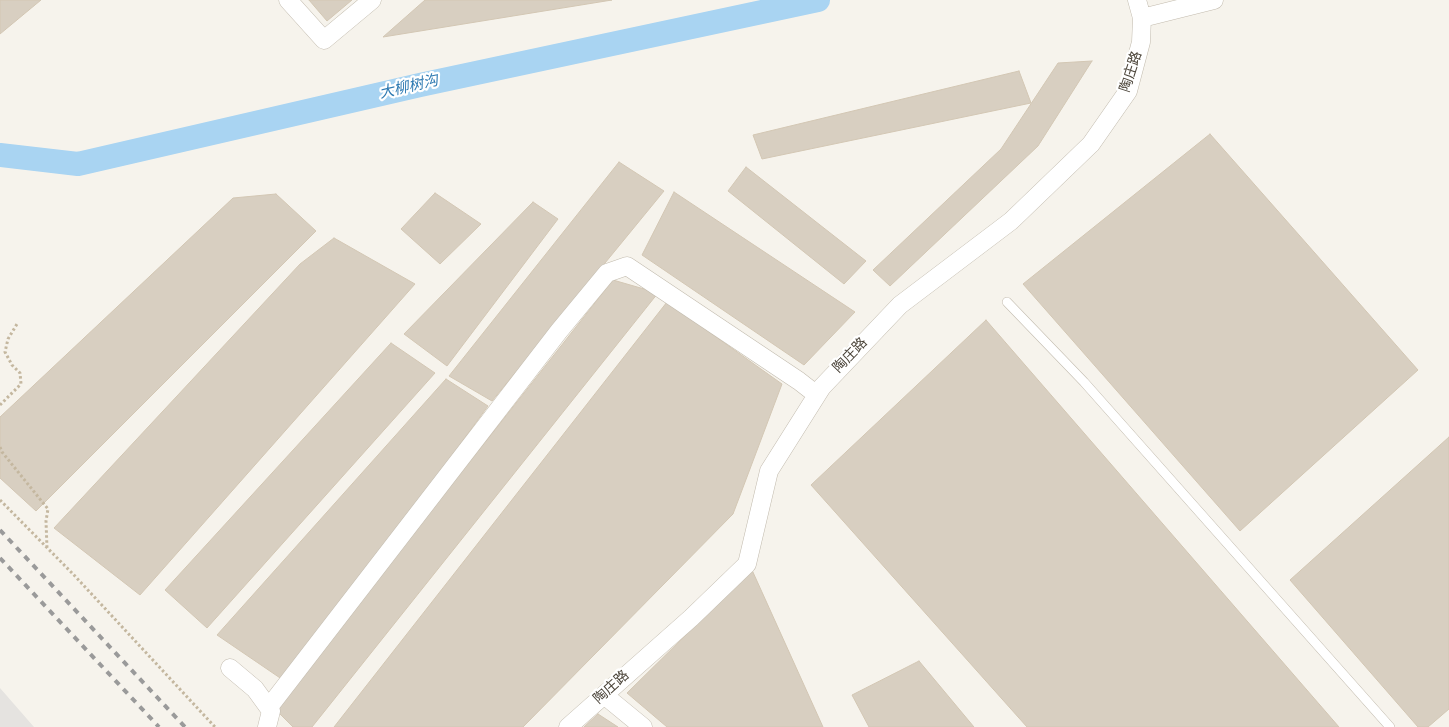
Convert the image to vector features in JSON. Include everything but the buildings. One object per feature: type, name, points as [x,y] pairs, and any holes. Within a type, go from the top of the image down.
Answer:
[{"type":"street","points":[[288,0],[324,40],[372,0]]},
{"type":"street","name":"陶庄路","points":[[568,727],[691,618],[747,564],[769,471],[822,386],[900,305],[1011,221],[1091,144],[1128,91],[1141,42],[1142,18],[1136,0]]},
{"type":"street","points":[[1142,18],[1214,0]]},
{"type":"street","points":[[268,707],[559,331],[607,274],[627,266],[817,395]]},
{"type":"street","points":[[230,668],[255,689],[271,711],[267,727]]},
{"type":"street","points":[[604,695],[643,727]]},
{"type":"lane","points":[[1007,302],[1084,382],[1390,727]]},
{"type":"path","points":[[0,405],[21,384],[20,373],[12,365],[5,352],[8,339],[17,324]]},
{"type":"path","points":[[0,447],[48,509],[46,520],[48,549]]},
{"type":"path","points":[[0,500],[215,727]]},
{"type":"shaded area","points":[[0,688],[34,727],[0,727]]},
{"type":"waterway","name":"大柳树沟","points":[[0,155],[78,164],[420,85],[818,0]]},
{"type":"railway","points":[[0,530],[185,727]]},
{"type":"railway","points":[[0,558],[159,727]]}]
